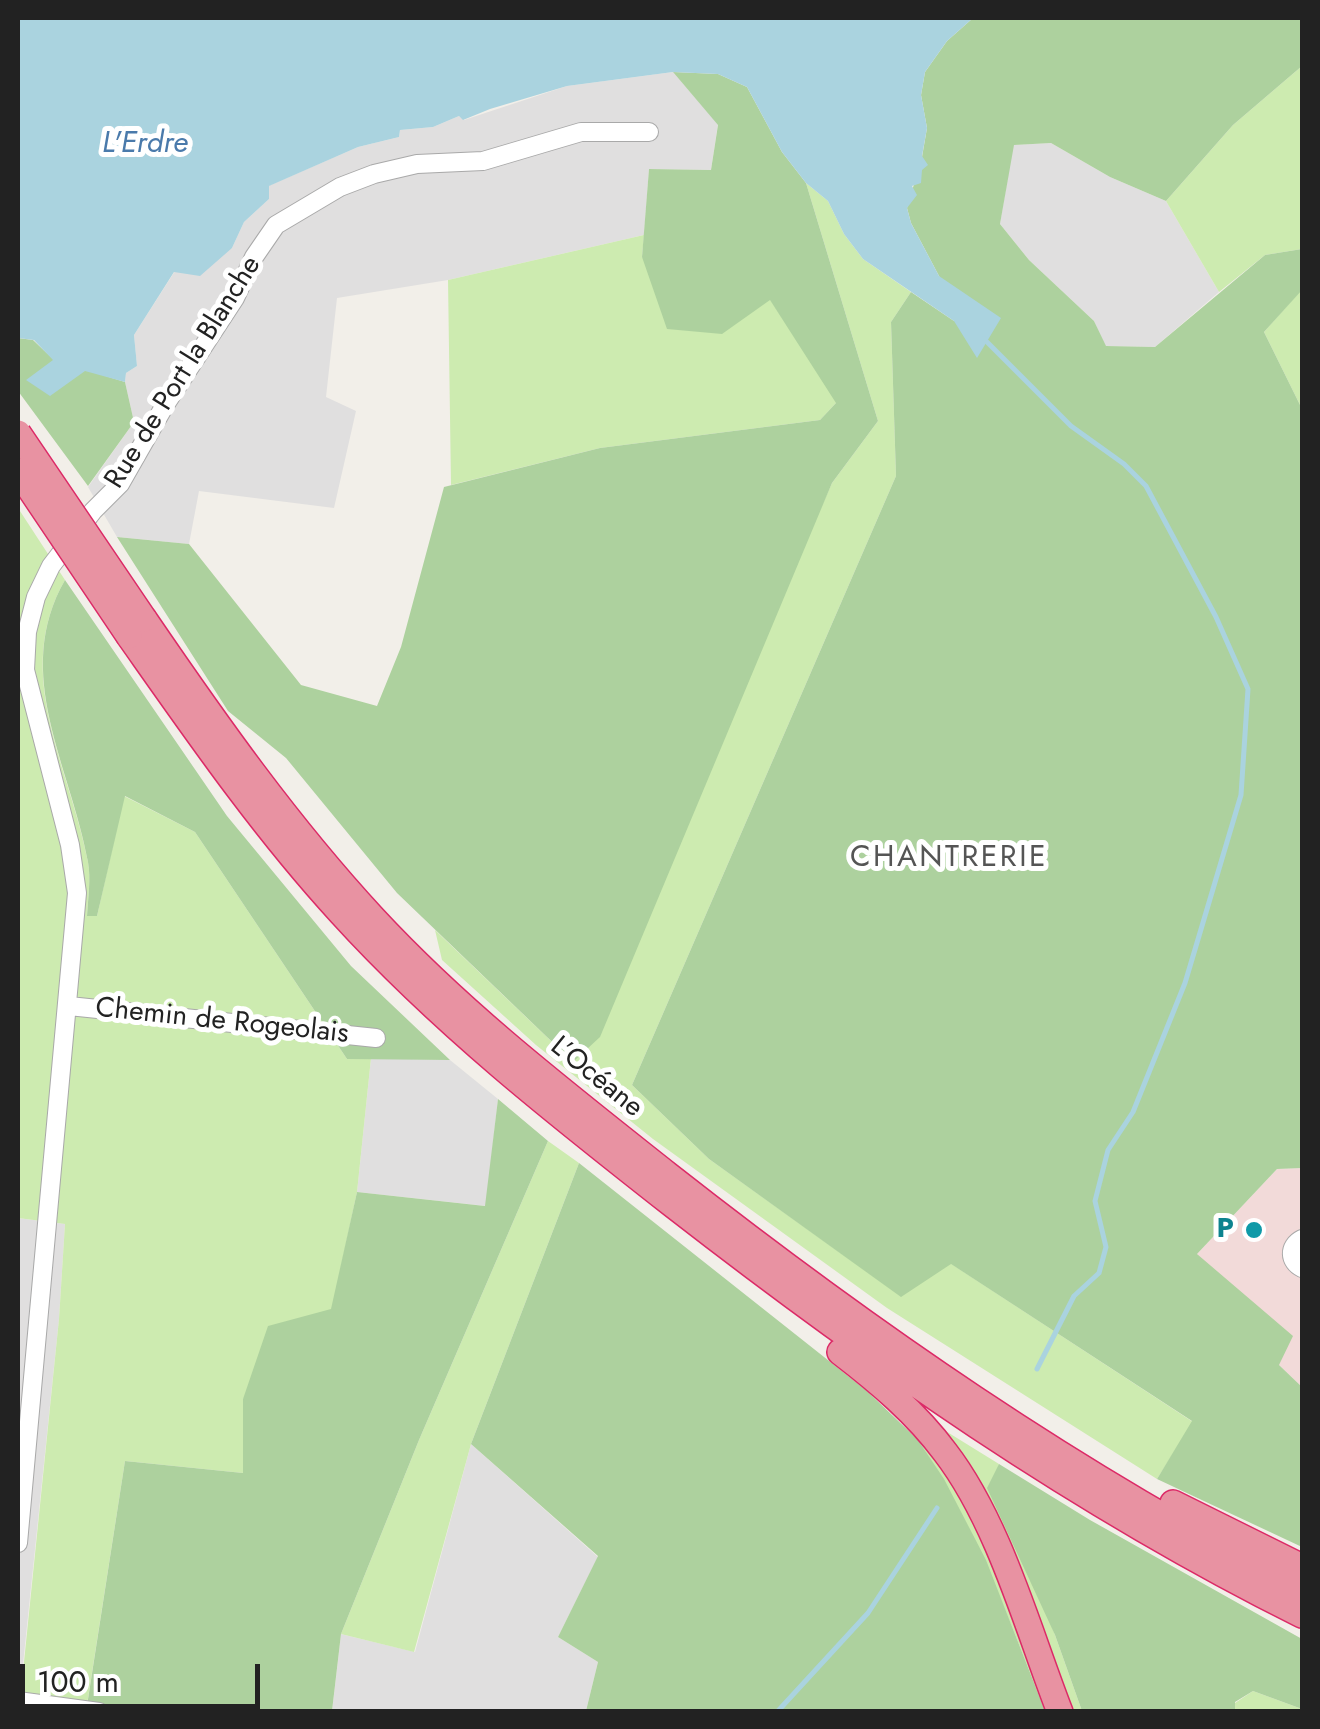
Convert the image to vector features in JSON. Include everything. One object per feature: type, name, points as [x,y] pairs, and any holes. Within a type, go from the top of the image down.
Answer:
[{"type":"highway","name":"L’Océane","points":[[18,433],[137,628],[279,841],[342,915],[404,978],[521,1084],[786,1292],[928,1394],[1162,1540],[1302,1615]]},
{"type":"highway","name":"L’Océane","points":[[18,471],[320,858],[386,932],[460,1004],[573,1100],[824,1295],[975,1401],[1098,1478],[1302,1592]]},
{"type":"highway","points":[[786,1292],[804,1323],[924,1426],[968,1486],[998,1550],[1060,1712]]},
{"type":"highway","points":[[1098,1478],[1133,1482],[1302,1567]]},
{"type":"street","name":"Rue de Port la Blanche","points":[[18,1543],[77,893],[70,844],[25,670],[31,614],[51,566],[120,484],[166,404],[236,298],[254,257],[276,224],[304,205],[374,174],[416,164],[483,161],[581,132],[650,132]]},
{"type":"street","name":"Chemin de Rogeolais","points":[[69,1006],[376,1038]]},
{"type":"street","points":[[1302,1239],[1291,1254],[1294,1263],[1302,1268]]},
{"type":"street","points":[[18,1700],[98,1712]]},
{"type":"shaded area","points":[[673,72],[718,124],[711,170],[649,169],[644,235],[448,280],[337,298],[326,397],[356,411],[334,508],[199,491],[189,544],[117,537],[88,487],[134,422],[125,382],[126,373],[137,366],[134,335],[175,271],[232,248],[244,222],[269,199],[268,186],[358,147],[399,137],[400,130],[433,127],[459,116],[464,120],[567,86]]},
{"type":"shaded area","points":[[1051,143],[1110,177],[1166,201],[1219,292],[1155,347],[1105,346],[1094,321],[1029,260],[1000,224],[1013,145]]},
{"type":"shaded area","points":[[371,1058],[450,1060],[498,1099],[486,1206],[357,1192]]},
{"type":"shaded area","points":[[1302,1168],[1302,1387],[1279,1365],[1197,1254],[1277,1169]]},
{"type":"shaded area","points":[[18,1218],[65,1224],[59,1319],[18,1712]]},
{"type":"shaded area","points":[[471,1444],[598,1557],[558,1637],[598,1662],[586,1711],[332,1712],[341,1634],[415,1652]]},
{"type":"green space","points":[[973,18],[1302,18],[1302,66],[1233,125],[1166,201],[1110,177],[1051,143],[1014,145],[1000,224],[1029,260],[1094,321],[1106,346],[1155,347],[1265,255],[1302,249],[1302,290],[1264,332],[1302,409],[1302,1168],[1277,1169],[1197,1254],[1293,1336],[1279,1365],[1302,1387],[1302,1547],[1157,1479],[1192,1421],[951,1264],[901,1297],[709,1159],[632,1085],[896,476],[891,322],[911,292],[954,321],[939,276],[907,208],[927,128],[921,95],[925,72],[947,41]]},
{"type":"green space","points":[[1302,66],[1302,249],[1265,255],[1219,292],[1166,201],[1233,125]]},
{"type":"green space","points":[[673,72],[718,74],[747,87],[782,152],[806,183],[878,421],[832,483],[600,1037],[573,1062],[397,893],[286,758],[228,711],[117,537],[189,544],[301,685],[377,706],[401,647],[444,487],[600,448],[820,420],[836,403],[770,300],[722,334],[667,329],[642,257],[649,169],[711,170],[718,125]]},
{"type":"green space","points":[[806,183],[828,201],[844,234],[863,259],[911,292],[891,322],[896,476],[632,1085],[709,1159],[901,1296],[950,1263],[1193,1422],[1157,1479],[887,1308],[653,1139],[536,1045],[442,960],[435,930],[573,1062],[832,483],[878,421]]},
{"type":"green space","points":[[644,235],[642,257],[722,333],[770,299],[837,402],[820,420],[600,448],[451,485],[448,280]]},
{"type":"green space","points":[[1302,281],[1302,409],[1264,332],[1301,290]]},
{"type":"green space","points":[[18,338],[33,340],[54,360],[125,382],[134,422],[88,486],[18,391]]},
{"type":"green space","points":[[18,508],[65,580],[50,615],[43,650],[44,685],[88,862],[87,915],[97,916],[124,796],[195,832],[347,1059],[371,1058],[357,1192],[332,1309],[243,1399],[243,1473],[125,1461],[86,1711],[19,1711],[65,1224],[18,1218]]},
{"type":"green space","points":[[65,580],[227,816],[351,966],[450,1060],[347,1059],[195,832],[125,796],[97,916],[87,916],[88,862],[44,685],[43,650],[50,615]]},
{"type":"green space","points":[[498,1099],[548,1141],[419,1440],[341,1634],[332,1711],[86,1712],[125,1461],[243,1473],[243,1399],[268,1326],[331,1309],[357,1192],[485,1206]]},
{"type":"green space","points":[[548,1141],[579,1163],[471,1444],[414,1652],[341,1634],[419,1440]]},
{"type":"green space","points":[[579,1163],[867,1391],[918,1440],[944,1479],[986,1560],[1045,1711],[586,1711],[598,1662],[558,1637],[598,1556],[471,1444]]},
{"type":"green space","points":[[944,1430],[999,1464],[997,1472],[1082,1711],[1045,1711],[974,1539],[918,1440]]},
{"type":"green space","points":[[999,1464],[1302,1639],[1302,1709],[1253,1691],[1235,1702],[1235,1711],[1082,1711],[1055,1635],[987,1488]]},
{"type":"green space","points":[[1253,1691],[1302,1711],[1235,1711],[1235,1703]]},
{"type":"water","name":"L'Erdre","points":[[18,18],[973,18],[947,41],[925,72],[921,95],[927,128],[922,156],[928,165],[922,170],[921,183],[912,186],[917,195],[907,208],[939,276],[1001,318],[977,358],[954,321],[863,259],[844,234],[828,201],[806,183],[782,152],[747,87],[718,74],[673,72],[567,86],[463,120],[459,116],[433,127],[400,130],[399,137],[358,147],[269,186],[269,199],[244,222],[232,248],[200,276],[174,272],[134,335],[137,366],[126,373],[125,382],[85,371],[50,396],[26,380],[53,360],[34,340],[18,338]]},
{"type":"waterway","points":[[984,339],[1071,426],[1124,464],[1146,486],[1216,617],[1248,689],[1241,795],[1185,983],[1133,1112],[1108,1150],[1095,1201],[1106,1247],[1099,1273],[1074,1296],[1037,1369]]},
{"type":"waterway","points":[[777,1712],[868,1613],[937,1508]]},
{"type":"place","name":"P","points":[[1254,1230]]},
{"type":"district","name":"CHANTRERIE","points":[[949,859]]}]
